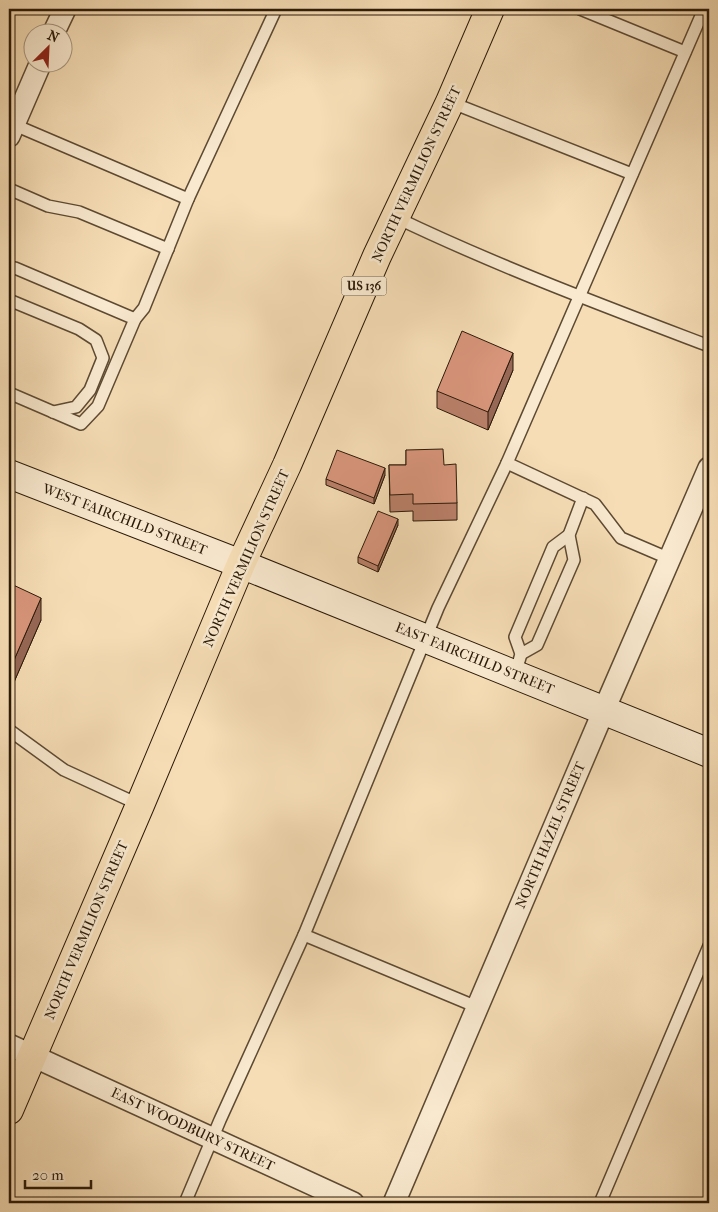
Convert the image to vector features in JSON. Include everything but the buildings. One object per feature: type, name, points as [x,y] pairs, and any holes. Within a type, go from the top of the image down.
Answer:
[{"type":"main road","name":"NORTH VERMILION STREET","points":[[9,1110],[20,1050],[140,805],[241,564],[395,218],[450,102],[490,9]]},
{"type":"street","points":[[58,22],[64,9]]},
{"type":"street","points":[[10,128],[36,72]]},
{"type":"street","name":"NORTH HAZEL STREET","points":[[394,1203],[709,468]]},
{"type":"street","name":"WEST FAIRCHILD STREET","points":[[9,474],[241,564]]},
{"type":"street","name":"EAST FAIRCHILD STREET","points":[[241,564],[425,638],[517,664],[604,710],[709,753]]},
{"type":"street","name":"EAST WOODBURY STREET","points":[[20,1050],[353,1203]]},
{"type":"lane","points":[[9,393],[82,424],[98,406],[135,319],[144,308],[188,199],[276,9]]},
{"type":"lane","points":[[580,9],[685,52]]},
{"type":"lane","points":[[185,1203],[304,935],[438,608],[507,463],[704,9]]},
{"type":"lane","points":[[450,102],[632,174]]},
{"type":"lane","points":[[10,128],[188,199]]},
{"type":"lane","points":[[9,190],[48,206],[79,212],[168,249]]},
{"type":"lane","points":[[395,218],[580,297],[709,346]]},
{"type":"lane","points":[[9,270],[14,268],[135,319]]},
{"type":"lane","points":[[9,300],[79,329],[96,340],[103,358],[90,390],[76,407],[53,412]]},
{"type":"lane","points":[[507,463],[595,504],[621,538],[670,559]]},
{"type":"lane","points":[[517,664],[537,645],[574,560],[569,535],[583,498]]},
{"type":"lane","points":[[517,664],[515,637],[553,547],[569,535]]},
{"type":"lane","points":[[9,730],[64,770],[140,805]]},
{"type":"lane","points":[[304,935],[477,1006]]},
{"type":"lane","points":[[600,1203],[709,946]]}]
